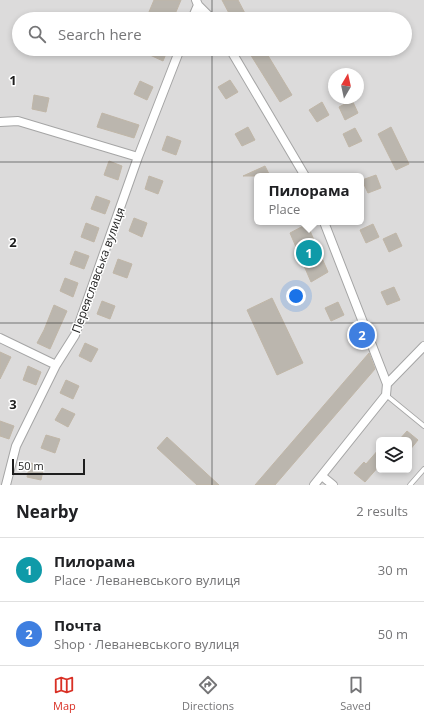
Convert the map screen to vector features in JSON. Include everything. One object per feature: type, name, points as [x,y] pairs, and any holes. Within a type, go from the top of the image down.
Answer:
[{"type":"street","points":[[197,3],[205,12]]},
{"type":"street","name":"Переяславська вулиця","points":[[6,485],[16,446],[56,365],[75,335],[138,157],[177,56]]},
{"type":"street","points":[[234,56],[303,173]]},
{"type":"street","points":[[0,122],[18,121],[138,157]]},
{"type":"street","points":[[314,485],[386,395],[387,384],[325,225]]},
{"type":"street","points":[[0,338],[56,365]]},
{"type":"street","points":[[387,384],[424,346]]},
{"type":"street","points":[[322,476],[333,485]]},
{"type":"lane","points":[[386,395],[424,426]]},
{"type":"lane","points":[[410,485],[424,469]]},
{"type":"shaded area","points":[[0,0],[424,0],[424,485],[0,485]]},
{"type":"building","points":[[154,0],[181,0],[176,12],[149,12]]},
{"type":"building","points":[[222,0],[238,0],[244,12],[228,12]]},
{"type":"building","points":[[152,56],[165,56],[163,61]]},
{"type":"building","points":[[251,56],[268,56],[292,95],[280,102]]},
{"type":"building","points":[[230,80],[238,92],[226,99],[218,87]]},
{"type":"building","points":[[140,81],[153,87],[147,100],[134,94]]},
{"type":"building","points":[[34,95],[49,98],[46,112],[32,109]]},
{"type":"building","points":[[322,102],[329,115],[317,122],[309,110]]},
{"type":"building","points":[[345,104],[354,104],[358,113],[345,120],[339,107]]},
{"type":"building","points":[[102,113],[139,125],[134,138],[97,127]]},
{"type":"building","points":[[248,127],[255,140],[242,146],[235,134]]},
{"type":"building","points":[[391,127],[409,164],[396,170],[378,134]]},
{"type":"building","points":[[355,128],[362,141],[349,147],[343,134]]},
{"type":"building","points":[[167,136],[181,141],[176,155],[162,150]]},
{"type":"building","points":[[109,161],[122,166],[118,180],[104,175]]},
{"type":"building","points":[[265,166],[268,173],[254,173],[254,176],[243,176]]},
{"type":"building","points":[[376,175],[381,188],[368,193],[364,184],[364,179]]},
{"type":"building","points":[[149,176],[163,181],[158,194],[145,189]]},
{"type":"building","points":[[96,196],[110,201],[105,214],[91,209]]},
{"type":"building","points":[[134,218],[147,223],[142,237],[129,231]]},
{"type":"building","points":[[86,223],[99,228],[94,242],[81,237]]},
{"type":"building","points":[[373,224],[379,237],[366,243],[360,230]]},
{"type":"building","points":[[307,225],[328,272],[311,282],[290,233]]},
{"type":"building","points":[[396,233],[402,246],[389,252],[383,239]]},
{"type":"building","points":[[75,251],[89,256],[84,269],[70,264]]},
{"type":"building","points":[[118,259],[132,264],[127,278],[113,273]]},
{"type":"building","points":[[65,278],[78,283],[73,297],[60,291]]},
{"type":"building","points":[[394,287],[400,300],[387,305],[381,292]]},
{"type":"building","points":[[272,298],[303,363],[277,375],[247,310]]},
{"type":"building","points":[[102,301],[115,306],[110,319],[97,314]]},
{"type":"building","points":[[338,302],[344,315],[331,321],[325,308]]},
{"type":"building","points":[[54,305],[67,311],[50,349],[37,343]]},
{"type":"building","points":[[359,327],[365,343],[360,345],[352,330]]},
{"type":"building","points":[[85,343],[98,349],[91,362],[79,356]]},
{"type":"building","points":[[0,352],[11,357],[0,379]]},
{"type":"building","points":[[369,353],[375,369],[275,485],[255,485]]},
{"type":"building","points":[[28,366],[41,372],[36,385],[23,380]]},
{"type":"building","points":[[66,380],[79,386],[73,399],[60,393]]},
{"type":"building","points":[[62,408],[75,414],[68,427],[55,420]]},
{"type":"building","points":[[0,421],[14,426],[9,439],[0,436]]},
{"type":"building","points":[[407,431],[418,440],[412,447],[412,437],[402,437]]},
{"type":"building","points":[[46,435],[60,439],[55,453],[41,448]]},
{"type":"building","points":[[167,437],[219,485],[197,485],[157,448]]},
{"type":"building","points":[[376,452],[376,469],[365,482],[354,473],[364,462],[366,464]]},
{"type":"building","points":[[30,463],[44,466],[41,480],[27,477]]},
{"type":"place","name":"Пилорама","points":[[309,253]]},
{"type":"place","name":"Почта","points":[[362,335]]}]
